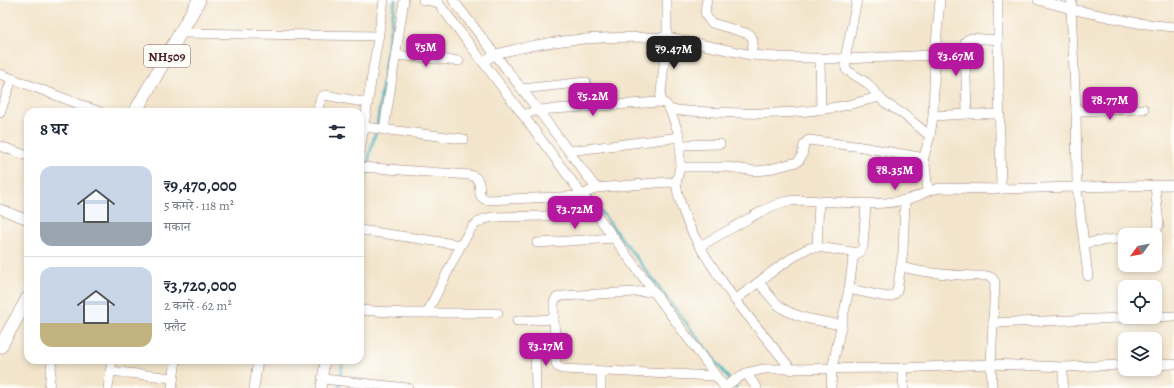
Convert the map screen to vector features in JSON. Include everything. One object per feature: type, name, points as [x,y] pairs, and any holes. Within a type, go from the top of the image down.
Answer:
[{"type":"highway","name":"NH509","points":[[137,108],[199,0]]},
{"type":"highway","points":[[0,347],[24,305]]},
{"type":"street","points":[[374,128],[368,103],[384,0]]},
{"type":"street","points":[[364,142],[374,128],[395,54],[404,0]]},
{"type":"street","points":[[423,0],[438,1],[489,58],[522,89],[569,151],[590,191],[597,215],[716,376],[726,386],[742,375],[764,369],[792,370],[902,368],[991,364],[1063,367],[1118,365]]},
{"type":"street","points":[[453,0],[523,115],[590,191]]},
{"type":"street","points":[[660,102],[667,37],[666,0]]},
{"type":"street","points":[[707,0],[705,13],[707,19],[712,23],[749,34],[753,41],[751,54]]},
{"type":"street","points":[[857,0],[845,59],[846,68],[848,71],[867,83],[887,105],[902,114],[930,136]]},
{"type":"street","points":[[923,160],[930,136],[933,116],[935,55],[940,0]]},
{"type":"street","points":[[998,0],[1001,189]]},
{"type":"street","points":[[1038,0],[1072,4],[1137,23],[1174,27]]},
{"type":"street","points":[[1072,4],[1077,187],[1088,276]]},
{"type":"street","points":[[180,33],[379,36]]},
{"type":"street","points":[[489,58],[530,46],[568,40],[614,37],[667,37],[751,54],[820,59],[935,55]]},
{"type":"street","points":[[967,114],[965,43],[971,38],[998,40]]},
{"type":"street","points":[[395,54],[460,61]]},
{"type":"street","points":[[820,59],[821,110]]},
{"type":"street","points":[[0,74],[90,108]]},
{"type":"street","points":[[0,113],[12,78]]},
{"type":"street","points":[[522,89],[586,82]]},
{"type":"street","points":[[319,108],[320,99],[325,95],[368,103]]},
{"type":"street","points":[[670,110],[760,114],[794,113],[839,107],[879,97]]},
{"type":"street","points":[[523,115],[538,110],[660,102],[666,104],[670,110],[680,141],[680,167],[676,183],[680,202],[689,224],[700,246],[735,300],[792,370]]},
{"type":"street","points":[[1076,111],[1144,109]]},
{"type":"street","points":[[933,116],[999,114]]},
{"type":"street","points":[[374,128],[464,139]]},
{"type":"street","points":[[680,167],[728,167],[755,171],[766,170],[797,162],[803,155],[805,142],[809,140],[919,157],[925,164],[928,191]]},
{"type":"street","points":[[569,151],[680,141],[720,144]]},
{"type":"street","points":[[0,146],[24,155]]},
{"type":"street","points":[[365,167],[470,175],[476,178],[479,183],[482,199],[487,200],[590,191],[668,182],[676,183]]},
{"type":"street","points":[[700,246],[764,210],[784,202],[802,200],[866,204],[905,200],[940,188],[1001,189],[1174,185]]},
{"type":"street","points":[[1155,186],[1159,225],[1158,228]]},
{"type":"street","points":[[849,289],[891,297],[897,291],[905,226],[905,200]]},
{"type":"street","points":[[817,247],[820,201]]},
{"type":"street","points":[[831,388],[832,369],[849,289],[853,259],[862,251],[863,247],[866,204]]},
{"type":"street","points":[[0,209],[24,218]]},
{"type":"street","points":[[427,313],[460,245],[477,222],[493,217],[597,215]]},
{"type":"street","points":[[364,231],[460,245]]},
{"type":"street","points":[[537,243],[614,238]]},
{"type":"street","points":[[1084,243],[1118,239]]},
{"type":"street","points":[[735,300],[777,268],[809,248],[817,247],[859,253]]},
{"type":"street","points":[[901,267],[943,275],[988,276],[992,278],[995,282],[991,364],[992,388]]},
{"type":"street","points":[[759,282],[771,298],[782,308],[807,318],[842,325]]},
{"type":"street","points":[[653,291],[562,296],[556,298],[554,302],[554,320],[556,363],[558,368],[716,376]]},
{"type":"street","points":[[364,310],[405,313],[498,313]]},
{"type":"street","points":[[1162,317],[1174,316]]},
{"type":"street","points":[[993,323],[1118,318]]},
{"type":"street","points":[[517,321],[554,320]]},
{"type":"street","points":[[535,347],[536,388]]},
{"type":"street","points":[[49,388],[52,364]]},
{"type":"street","points":[[108,388],[111,364]]},
{"type":"street","points":[[110,371],[173,383],[175,364]]},
{"type":"street","points":[[254,388],[257,364]]},
{"type":"street","points":[[325,364],[324,382],[343,382],[408,388]]},
{"type":"street","points":[[1162,364],[1174,364]]},
{"type":"street","points":[[1063,367],[1063,388]]},
{"type":"street","points":[[902,368],[904,388]]},
{"type":"street","points":[[601,371],[601,388]]},
{"type":"street","points":[[742,375],[757,388]]},
{"type":"waterway","points":[[377,126],[395,0]]},
{"type":"waterway","points":[[364,185],[376,131]]},
{"type":"waterway","points":[[589,196],[736,388]]},
{"type":"waterway","points":[[339,388],[342,364]]}]
